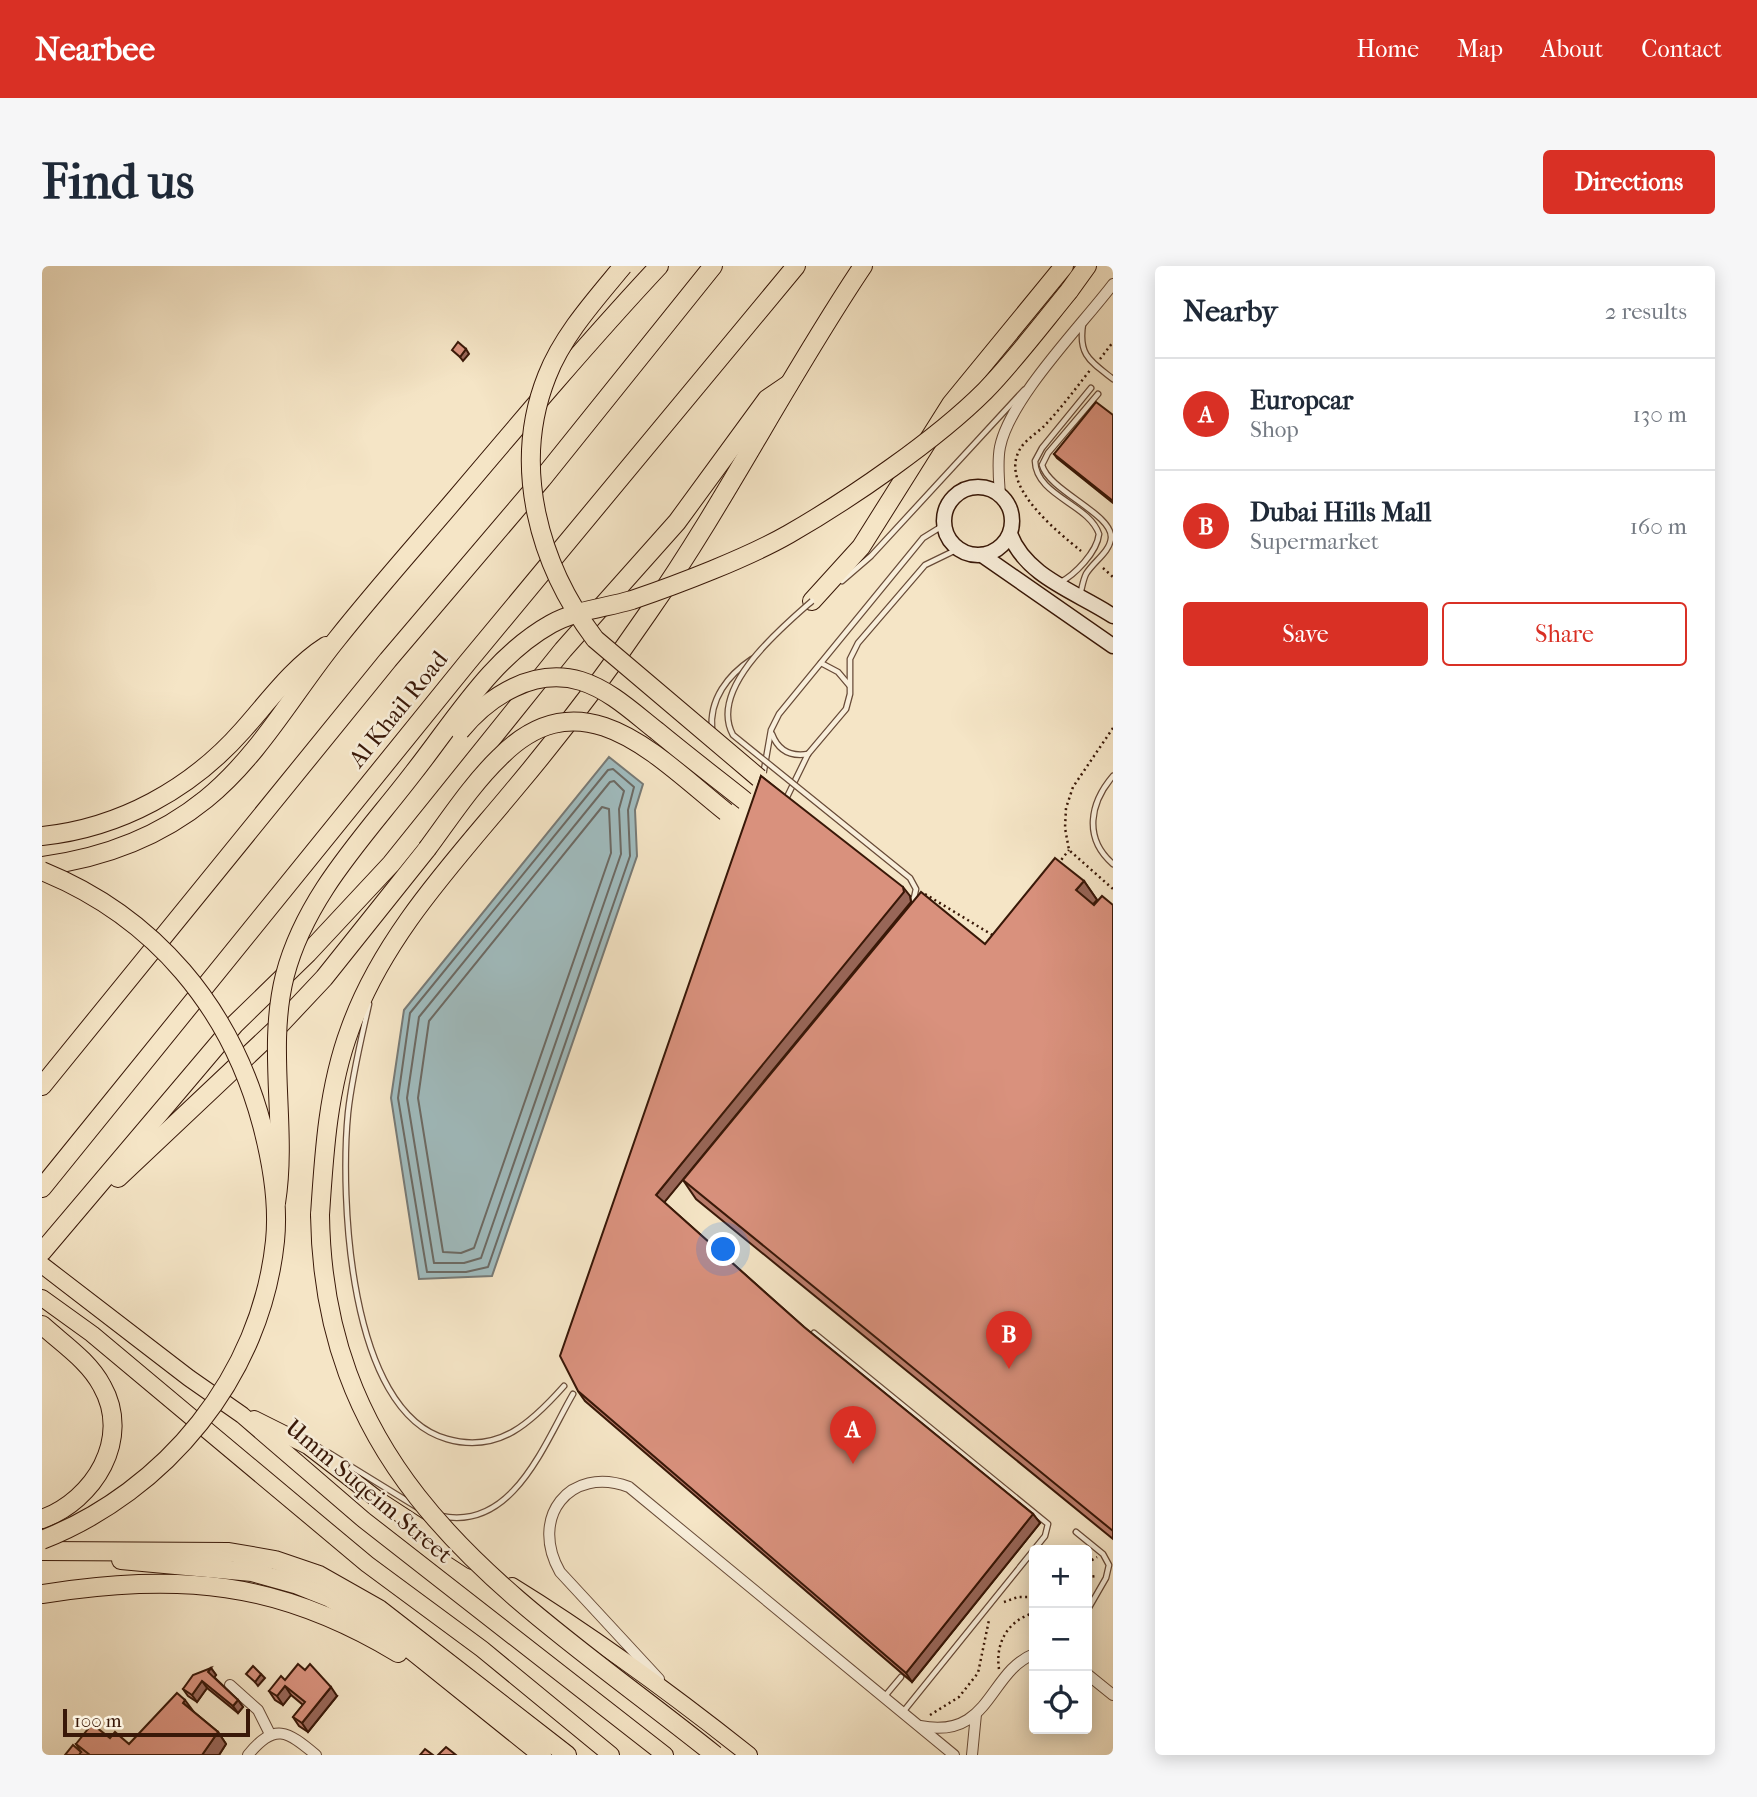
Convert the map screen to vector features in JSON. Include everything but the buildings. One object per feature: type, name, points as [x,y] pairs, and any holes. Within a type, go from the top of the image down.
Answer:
[{"type":"highway","points":[[623,266],[583,315],[547,376],[537,411],[532,447],[538,526],[548,561],[579,618],[595,639],[759,780]]},
{"type":"highway","points":[[42,868],[78,862],[142,840],[172,824],[207,799],[277,722],[335,641],[545,393],[659,266]]},
{"type":"highway","name":"Al Khail Road","points":[[42,1086],[388,660],[542,479],[712,266]]},
{"type":"highway","name":"Al Khail Road","points":[[42,1188],[467,663],[796,266]]},
{"type":"highway","points":[[715,1755],[500,1586],[453,1541],[411,1490],[369,1422],[339,1348],[323,1269],[320,1216],[325,1139],[335,1082],[349,1031],[378,971],[438,882],[583,706],[695,545],[789,383],[863,266]]},
{"type":"highway","points":[[812,601],[861,547],[951,404],[1065,266]]},
{"type":"highway","points":[[42,1540],[87,1520],[134,1488],[170,1456],[214,1406],[240,1360],[258,1312],[271,1265],[282,1142],[279,1017],[290,960],[308,916],[325,887],[485,681],[530,638],[568,616],[632,600],[766,546],[803,526],[957,416],[997,377],[1087,266]]},
{"type":"highway","points":[[42,1252],[235,1024],[316,946],[391,864],[563,649],[677,522],[766,399],[789,383]]},
{"type":"highway","points":[[42,836],[107,823],[157,800],[183,784],[230,744],[306,661],[335,641]]},
{"type":"highway","points":[[403,787],[494,698],[519,685],[556,678],[581,681],[610,695],[745,801]]},
{"type":"highway","points":[[66,1224],[89,1207],[277,1028],[347,951],[502,754],[532,732],[562,720],[594,722],[639,746],[726,813]]},
{"type":"highway","points":[[42,868],[88,892],[140,927],[171,956],[206,999],[232,1041],[251,1086],[269,1153],[276,1203]]},
{"type":"highway","points":[[42,1325],[95,1373],[108,1398],[112,1423],[106,1460],[95,1479],[77,1500],[42,1519]]},
{"type":"highway","points":[[42,1550],[229,1552],[275,1560],[319,1575],[379,1609],[567,1755]]},
{"type":"highway","points":[[66,1550],[117,1560],[222,1567],[295,1584],[362,1616],[395,1637],[542,1755]]},
{"type":"highway","points":[[42,1594],[153,1582],[248,1591],[323,1613],[438,1673]]},
{"type":"main road","points":[[1113,616],[1055,583],[1025,560],[1010,534],[1011,513],[1000,495],[979,488],[957,495],[945,514],[944,525],[958,549],[982,555],[1113,646]]},
{"type":"main road","points":[[982,555],[996,550],[1010,534]]},
{"type":"main road","name":"Umm Suqeim Street","points":[[42,1265],[189,1378],[243,1415],[364,1520],[665,1755]]},
{"type":"main road","points":[[42,1298],[92,1334],[368,1564],[482,1649],[611,1755]]},
{"type":"main road","points":[[243,1415],[285,1432],[308,1446],[418,1527],[590,1634],[667,1689],[749,1755]]},
{"type":"main road","points":[[589,1738],[602,1755]]},
{"type":"street","points":[[1000,495],[1000,448],[1006,428],[1052,360],[1113,284]]},
{"type":"street","points":[[667,1689],[612,1625],[560,1572],[551,1556],[547,1537],[550,1518],[560,1501],[574,1489],[592,1481],[611,1480],[629,1487],[954,1755]]},
{"type":"street","points":[[915,1723],[943,1728],[967,1721],[1021,1662],[1029,1657]]},
{"type":"street","points":[[1092,1678],[1113,1695]]},
{"type":"street","points":[[230,1685],[258,1710],[270,1734]]},
{"type":"street","points":[[972,1755],[976,1713]]},
{"type":"street","points":[[248,1755],[270,1734],[282,1732],[293,1736],[316,1755]]},
{"type":"lane","points":[[1084,322],[1080,341],[1095,365],[1113,379]]},
{"type":"lane","points":[[944,525],[923,538],[779,714],[771,730],[759,780],[722,755],[716,745],[711,722],[716,699],[722,688],[812,601],[871,556],[1052,360]]},
{"type":"lane","points":[[1055,583],[1069,577],[1098,543],[1097,527],[1042,481],[1035,461],[1042,448],[1091,388]]},
{"type":"lane","points":[[1080,596],[1086,575],[1111,543],[1110,528],[1049,477],[1042,465],[1048,453],[1098,394]]},
{"type":"lane","points":[[787,797],[808,754],[846,709],[850,659],[858,643],[925,565],[958,549]]},
{"type":"lane","points":[[756,657],[727,702],[727,725],[733,735],[910,878],[916,888],[914,898]]},
{"type":"lane","points":[[821,663],[838,672],[849,686]]},
{"type":"lane","points":[[771,730],[775,742],[783,751],[795,755],[808,754]]},
{"type":"lane","points":[[1113,776],[1100,792],[1092,816],[1096,841],[1113,864]]},
{"type":"lane","points":[[378,971],[350,1096],[345,1203],[354,1279],[384,1381],[416,1423],[443,1438],[471,1443],[496,1441],[514,1433],[564,1386]]},
{"type":"lane","points":[[814,1333],[1048,1524],[1045,1536],[902,1712]]},
{"type":"lane","points":[[308,1446],[336,1456],[428,1512],[450,1518],[473,1518],[495,1508],[516,1488],[573,1394]]},
{"type":"lane","points":[[1076,1532],[1103,1554],[1109,1566],[1106,1578],[1088,1608]]},
{"type":"lane","points":[[884,1697],[901,1677]]},
{"type":"path","points":[[1087,556],[1034,508],[1016,465],[1023,445],[1045,425],[1113,342]]},
{"type":"path","points":[[1095,562],[1113,577]]},
{"type":"path","points":[[1053,870],[1069,850],[1066,808],[1073,787],[1113,728]]},
{"type":"path","points":[[1069,850],[1113,889]]},
{"type":"path","points":[[916,888],[998,939]]},
{"type":"path","points":[[1001,1604],[1018,1597],[1029,1597]]},
{"type":"path","points":[[915,1723],[942,1710],[972,1681],[982,1664],[986,1628],[994,1611]]},
{"type":"path","points":[[1004,1682],[998,1654],[1003,1637],[1015,1622],[1029,1615]]},
{"type":"water","points":[[609,757],[643,784],[635,810],[637,856],[492,1276],[419,1279],[391,1098],[404,1010]]},
{"type":"place","name":"Dubai Hills Mall","points":[[1009,1369]]},
{"type":"place","name":"Europcar","points":[[853,1464]]}]
